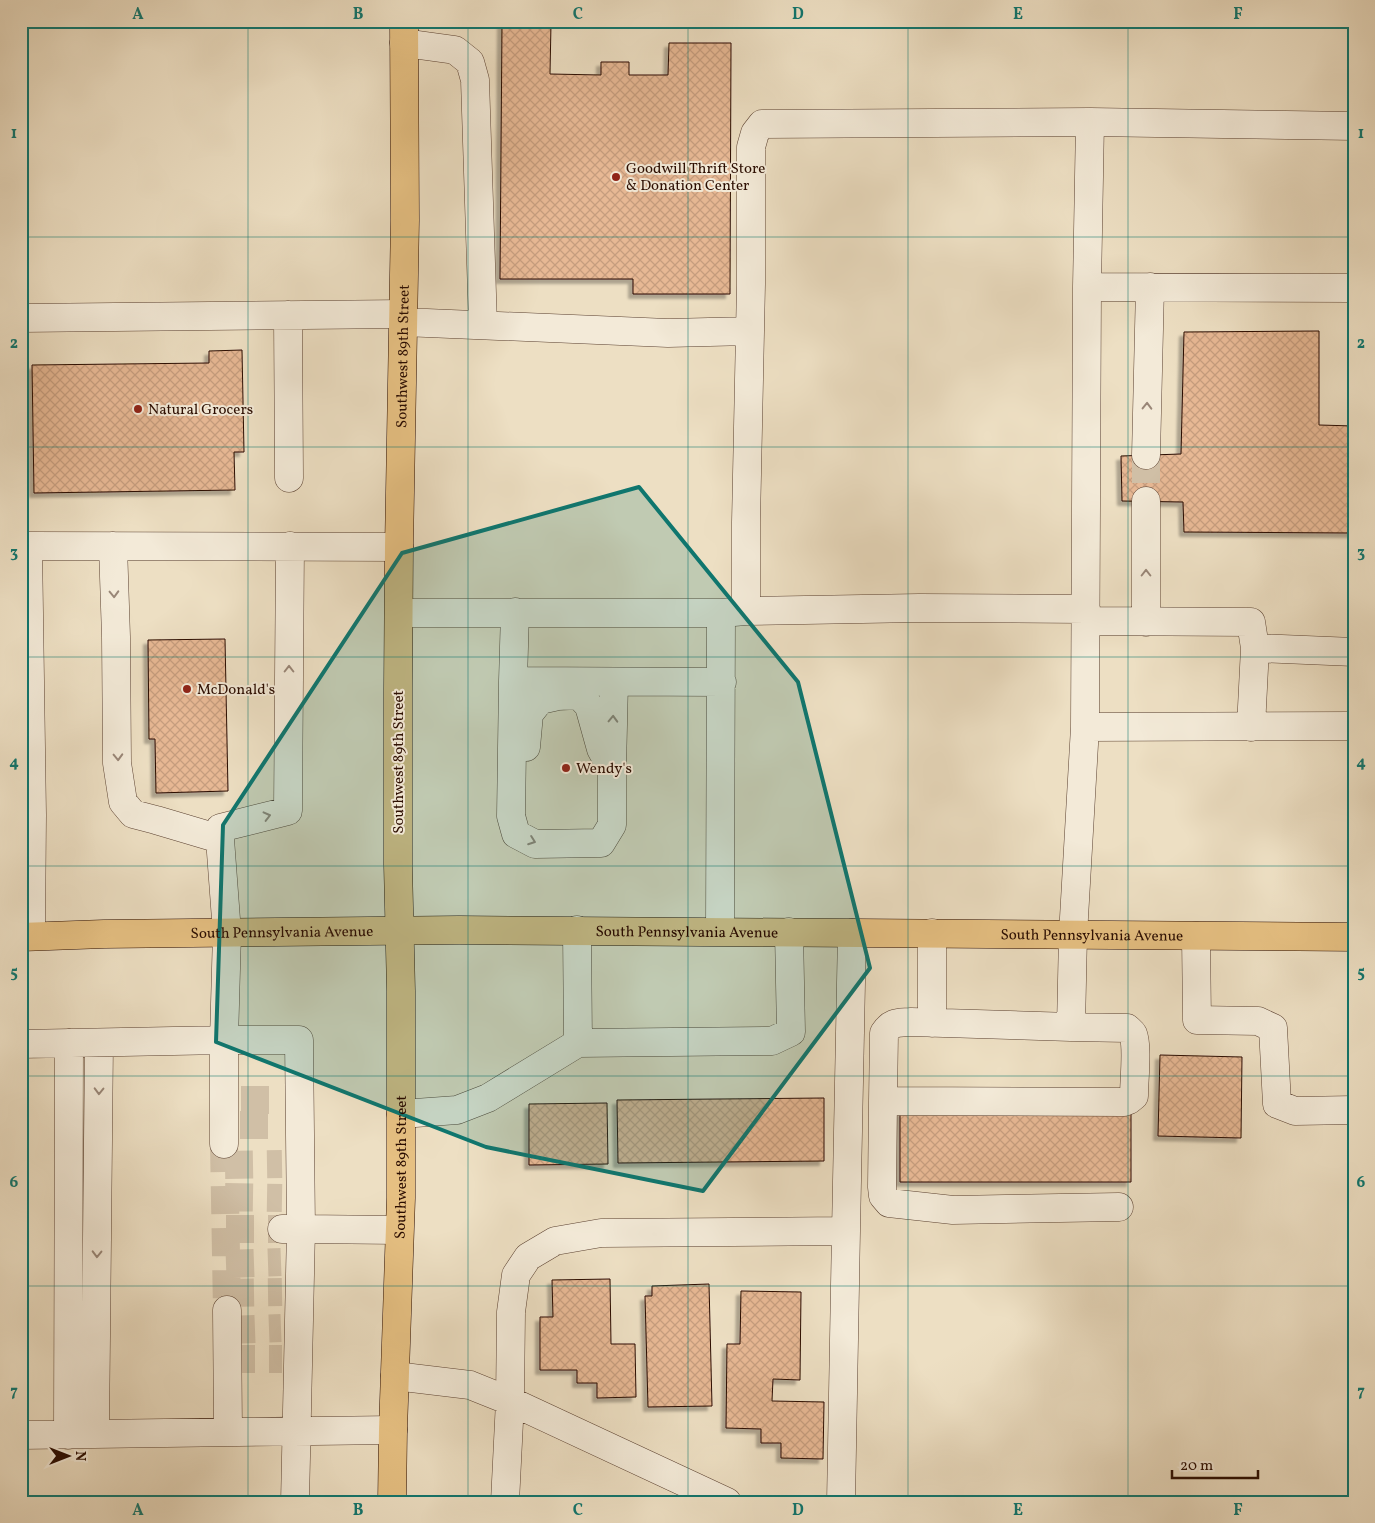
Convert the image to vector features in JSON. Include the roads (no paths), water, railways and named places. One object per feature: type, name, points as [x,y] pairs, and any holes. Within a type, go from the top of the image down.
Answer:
[{"type":"main road","name":"Southwest 89th Street","points":[[392,1502],[401,1114],[398,865],[399,546],[405,220],[404,32]]},
{"type":"main road","name":"South Pennsylvania Avenue","points":[[26,937],[400,930],[1354,937]]},
{"type":"lane","points":[[404,32],[455,50],[470,62],[475,80],[483,325]]},
{"type":"lane","points":[[1071,1027],[1073,935],[1085,727],[1087,287],[1090,122]]},
{"type":"lane","points":[[720,931],[722,682],[746,522],[751,147],[755,132],[762,124],[1090,122],[1354,126]]},
{"type":"lane","points":[[1087,287],[1354,288]]},
{"type":"lane","points":[[1146,455],[1150,287]]},
{"type":"lane","points":[[288,315],[289,478]]},
{"type":"lane","points":[[21,318],[288,315],[403,318],[483,325],[668,333],[750,331]]},
{"type":"lane","points":[[1146,501],[1146,622]]},
{"type":"lane","points":[[26,937],[25,546],[399,546]]},
{"type":"lane","points":[[113,546],[118,763],[123,802],[133,814],[220,834],[288,811],[290,546]]},
{"type":"lane","points":[[399,612],[733,612],[919,608],[1086,615],[1146,622],[1250,622],[1255,648],[1252,727]]},
{"type":"lane","points":[[515,612],[511,816],[516,834],[535,844],[602,843],[612,825],[614,682]]},
{"type":"lane","points":[[1255,648],[1354,652]]},
{"type":"lane","points":[[513,681],[722,682]]},
{"type":"lane","points":[[511,816],[523,798],[528,714],[540,700],[558,696],[579,695],[589,706],[600,749],[612,768]]},
{"type":"lane","points":[[1085,727],[1354,726]]},
{"type":"lane","points":[[220,834],[227,933],[224,1040],[231,1119]]},
{"type":"lane","points":[[577,930],[578,1043]]},
{"type":"lane","points":[[401,1114],[457,1110],[488,1098],[578,1043],[772,1041],[791,1032],[789,932]]},
{"type":"lane","points":[[841,1502],[852,933]]},
{"type":"lane","points":[[932,933],[932,1023]]},
{"type":"lane","points":[[1196,936],[1197,1020],[1258,1021],[1273,1028],[1277,1104],[1295,1111],[1354,1110]]},
{"type":"lane","points":[[883,1101],[1124,1102],[1134,1096],[1135,1050],[1133,1034],[1127,1028],[912,1022],[893,1023],[884,1033],[883,1101],[882,1188],[883,1196],[889,1204],[953,1210],[1119,1207]]},
{"type":"lane","points":[[21,1044],[299,1040],[290,1112],[290,1328],[297,1432],[294,1502]]},
{"type":"lane","points":[[82,1434],[99,1042]]},
{"type":"lane","points":[[69,1043],[82,1434]]},
{"type":"lane","points":[[291,1229],[399,1230]]},
{"type":"lane","points":[[505,1502],[510,1401],[511,1312],[516,1274],[528,1257],[555,1241],[601,1233],[846,1231]]},
{"type":"lane","points":[[227,1310],[228,1432]]},
{"type":"lane","points":[[394,1376],[470,1386],[510,1401],[702,1496],[727,1502]]},
{"type":"lane","points":[[21,1435],[393,1430]]},
{"type":"tunnel","points":[[1146,455],[1146,501]]},
{"type":"tunnel","points":[[241,1100],[282,1100]]},
{"type":"tunnel","points":[[240,1125],[280,1125]]},
{"type":"tunnel","points":[[224,1144],[227,1310]]},
{"type":"tunnel","points":[[225,1165],[282,1164]]},
{"type":"tunnel","points":[[225,1197],[282,1198]]},
{"type":"tunnel","points":[[226,1229],[282,1229]]},
{"type":"tunnel","points":[[226,1264],[281,1262]]},
{"type":"tunnel","points":[[226,1293],[282,1292]]},
{"type":"tunnel","points":[[227,1330],[281,1328]]},
{"type":"tunnel","points":[[227,1359],[282,1359]]},
{"type":"place","name":"Goodwill Thrift Store & Donation Center","points":[[616,177]]},
{"type":"place","name":"Natural Grocers","points":[[138,409]]},
{"type":"place","name":"McDonald's","points":[[187,689]]},
{"type":"place","name":"Wendy's","points":[[566,768]]}]
